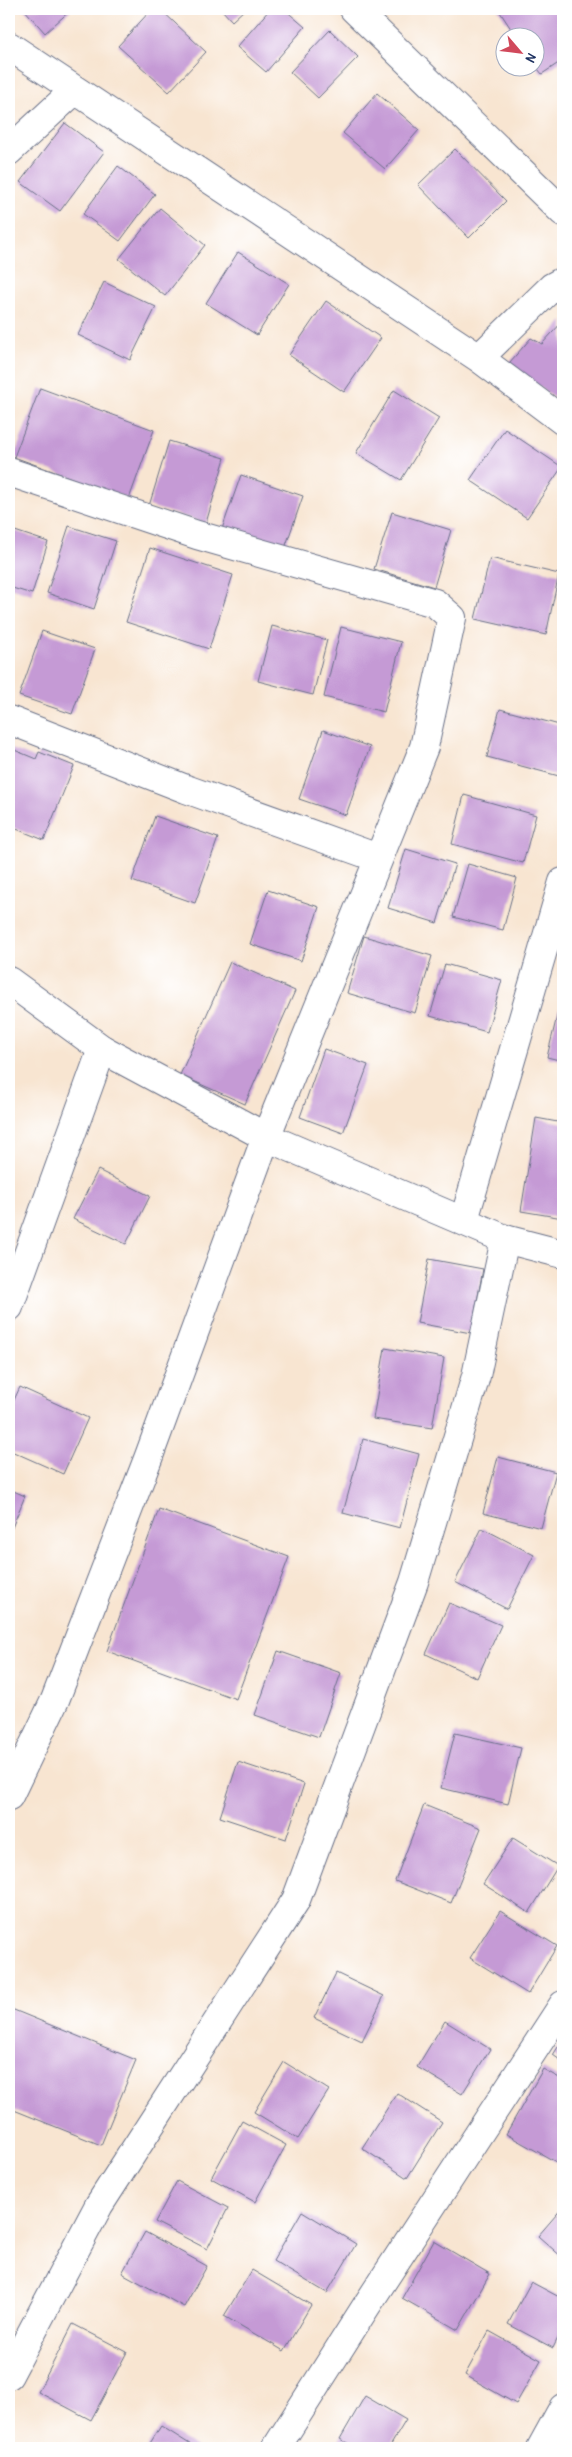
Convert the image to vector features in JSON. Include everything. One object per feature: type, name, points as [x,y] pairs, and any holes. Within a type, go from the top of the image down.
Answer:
[{"type":"street","points":[[354,9],[563,212]]},
{"type":"street","points":[[9,46],[479,358],[563,421]]},
{"type":"street","points":[[9,151],[75,90]]},
{"type":"street","points":[[479,358],[552,287],[563,281]]},
{"type":"street","points":[[9,472],[197,535],[435,603],[452,618],[424,747],[266,1136],[149,1456],[55,1700],[9,1796]]},
{"type":"street","points":[[9,720],[186,789],[378,858]]},
{"type":"street","points":[[464,1220],[563,882]]},
{"type":"street","points":[[9,981],[102,1049],[266,1136],[505,1239],[563,1254]]},
{"type":"street","points":[[9,1307],[102,1049]]},
{"type":"street","points":[[9,2375],[99,2205],[296,1900],[414,1582],[476,1376],[505,1239]]},
{"type":"street","points":[[276,2448],[366,2305],[563,2005]]},
{"type":"street","points":[[541,2448],[563,2408]]},
{"type":"building","points":[[24,9],[72,9],[45,33]]},
{"type":"building","points":[[152,9],[160,9],[206,52],[169,92],[118,46]]},
{"type":"building","points":[[221,9],[245,9],[232,21]]},
{"type":"building","points":[[270,9],[284,9],[305,27],[266,72],[237,47]]},
{"type":"building","points":[[498,9],[563,9],[563,60],[544,73],[544,28],[510,28]]},
{"type":"building","points":[[330,30],[358,57],[318,98],[290,72]]},
{"type":"building","points":[[377,93],[419,130],[385,169],[343,133]]},
{"type":"building","points":[[65,123],[104,152],[60,211],[20,182]]},
{"type":"building","points":[[455,149],[506,201],[469,238],[418,185]]},
{"type":"building","points":[[118,166],[155,194],[120,241],[83,214]]},
{"type":"building","points":[[160,208],[205,245],[165,296],[119,259]]},
{"type":"building","points":[[238,252],[289,284],[257,335],[206,303]]},
{"type":"building","points":[[104,282],[156,307],[130,360],[78,335]]},
{"type":"building","points":[[326,301],[381,338],[344,392],[289,355]]},
{"type":"building","points":[[563,321],[563,405],[509,363],[531,338],[542,344]]},
{"type":"building","points":[[40,388],[154,430],[129,499],[14,457]]},
{"type":"building","points":[[394,390],[439,418],[401,480],[356,453]]},
{"type":"building","points":[[505,429],[562,467],[527,518],[470,480]]},
{"type":"building","points":[[169,441],[225,458],[206,523],[149,506]]},
{"type":"building","points":[[241,475],[303,496],[284,551],[222,529]]},
{"type":"building","points":[[392,512],[451,530],[434,587],[374,569]]},
{"type":"building","points":[[69,526],[116,541],[94,609],[47,593]]},
{"type":"building","points":[[9,529],[48,542],[32,594],[9,587]]},
{"type":"building","points":[[150,548],[233,575],[209,649],[126,622]]},
{"type":"building","points":[[490,558],[559,574],[546,635],[475,619]]},
{"type":"building","points":[[272,626],[327,640],[313,695],[258,681]]},
{"type":"building","points":[[341,627],[401,642],[384,712],[324,697]]},
{"type":"building","points":[[42,631],[95,649],[72,714],[19,696]]},
{"type":"building","points":[[500,709],[563,726],[563,762],[559,776],[487,757]]},
{"type":"building","points":[[323,730],[370,747],[346,815],[299,799]]},
{"type":"building","points":[[12,749],[36,759],[39,752],[74,766],[44,840],[9,826],[9,758]]},
{"type":"building","points":[[464,795],[536,815],[523,863],[452,844]]},
{"type":"building","points":[[155,816],[218,838],[195,903],[132,881]]},
{"type":"building","points":[[406,849],[455,864],[437,923],[388,908]]},
{"type":"building","points":[[468,864],[517,878],[503,930],[453,917]]},
{"type":"building","points":[[268,890],[319,907],[301,961],[250,944]]},
{"type":"building","points":[[364,936],[432,956],[415,1013],[347,993]]},
{"type":"building","points":[[230,962],[295,991],[245,1104],[180,1075]]},
{"type":"building","points":[[445,964],[502,980],[487,1032],[430,1016]]},
{"type":"building","points":[[559,1008],[563,1009],[563,1061],[547,1057]]},
{"type":"building","points":[[324,1049],[368,1065],[343,1133],[300,1117]]},
{"type":"building","points":[[536,1118],[563,1123],[563,1218],[521,1211]]},
{"type":"building","points":[[98,1170],[150,1196],[126,1244],[73,1219]]},
{"type":"building","points":[[429,1259],[483,1269],[471,1333],[417,1323]]},
{"type":"building","points":[[385,1348],[444,1358],[432,1428],[373,1419]]},
{"type":"building","points":[[20,1387],[88,1418],[63,1474],[9,1450],[9,1411]]},
{"type":"building","points":[[363,1439],[419,1454],[400,1528],[343,1513]]},
{"type":"building","points":[[498,1457],[556,1472],[541,1528],[483,1513]]},
{"type":"building","points":[[9,1489],[25,1496],[9,1535]]},
{"type":"building","points":[[159,1509],[289,1557],[236,1699],[107,1651]]},
{"type":"building","points":[[482,1528],[534,1555],[507,1609],[455,1582]]},
{"type":"building","points":[[449,1603],[501,1625],[477,1678],[426,1654]]},
{"type":"building","points":[[278,1651],[341,1673],[319,1737],[255,1715]]},
{"type":"building","points":[[455,1733],[521,1748],[508,1804],[441,1788]]},
{"type":"building","points":[[238,1762],[304,1784],[286,1839],[220,1817]]},
{"type":"building","points":[[424,1805],[481,1828],[451,1903],[395,1881]]},
{"type":"building","points":[[513,1838],[558,1866],[529,1913],[483,1884]]},
{"type":"building","points":[[500,1911],[557,1946],[528,1994],[470,1958]]},
{"type":"building","points":[[336,1973],[384,1996],[362,2041],[314,2018]]},
{"type":"building","points":[[9,2008],[136,2060],[101,2145],[9,2108]]},
{"type":"building","points":[[445,2021],[490,2049],[462,2094],[417,2067]]},
{"type":"building","points":[[563,2039],[563,2062],[553,2055]]},
{"type":"building","points":[[284,2062],[329,2090],[298,2139],[254,2112]]},
{"type":"building","points":[[543,2069],[563,2080],[563,2149],[556,2162],[506,2134]]},
{"type":"building","points":[[397,2093],[442,2122],[407,2178],[362,2148]]},
{"type":"building","points":[[242,2121],[286,2145],[255,2202],[211,2178]]},
{"type":"building","points":[[177,2181],[228,2208],[207,2249],[155,2222]]},
{"type":"building","points":[[563,2207],[563,2258],[538,2236]]},
{"type":"building","points":[[302,2211],[356,2244],[327,2293],[273,2261]]},
{"type":"building","points":[[145,2232],[207,2266],[184,2307],[122,2273]]},
{"type":"building","points":[[434,2241],[490,2274],[458,2330],[402,2298]]},
{"type":"building","points":[[252,2270],[311,2305],[284,2351],[224,2316]]},
{"type":"building","points":[[531,2282],[563,2299],[563,2328],[553,2348],[508,2324]]},
{"type":"building","points":[[73,2324],[127,2352],[91,2420],[38,2392]]},
{"type":"building","points":[[489,2331],[541,2360],[516,2404],[465,2375]]},
{"type":"building","points":[[365,2396],[406,2420],[389,2448],[356,2448],[340,2439]]},
{"type":"building","points":[[161,2426],[196,2448],[147,2448]]}]
